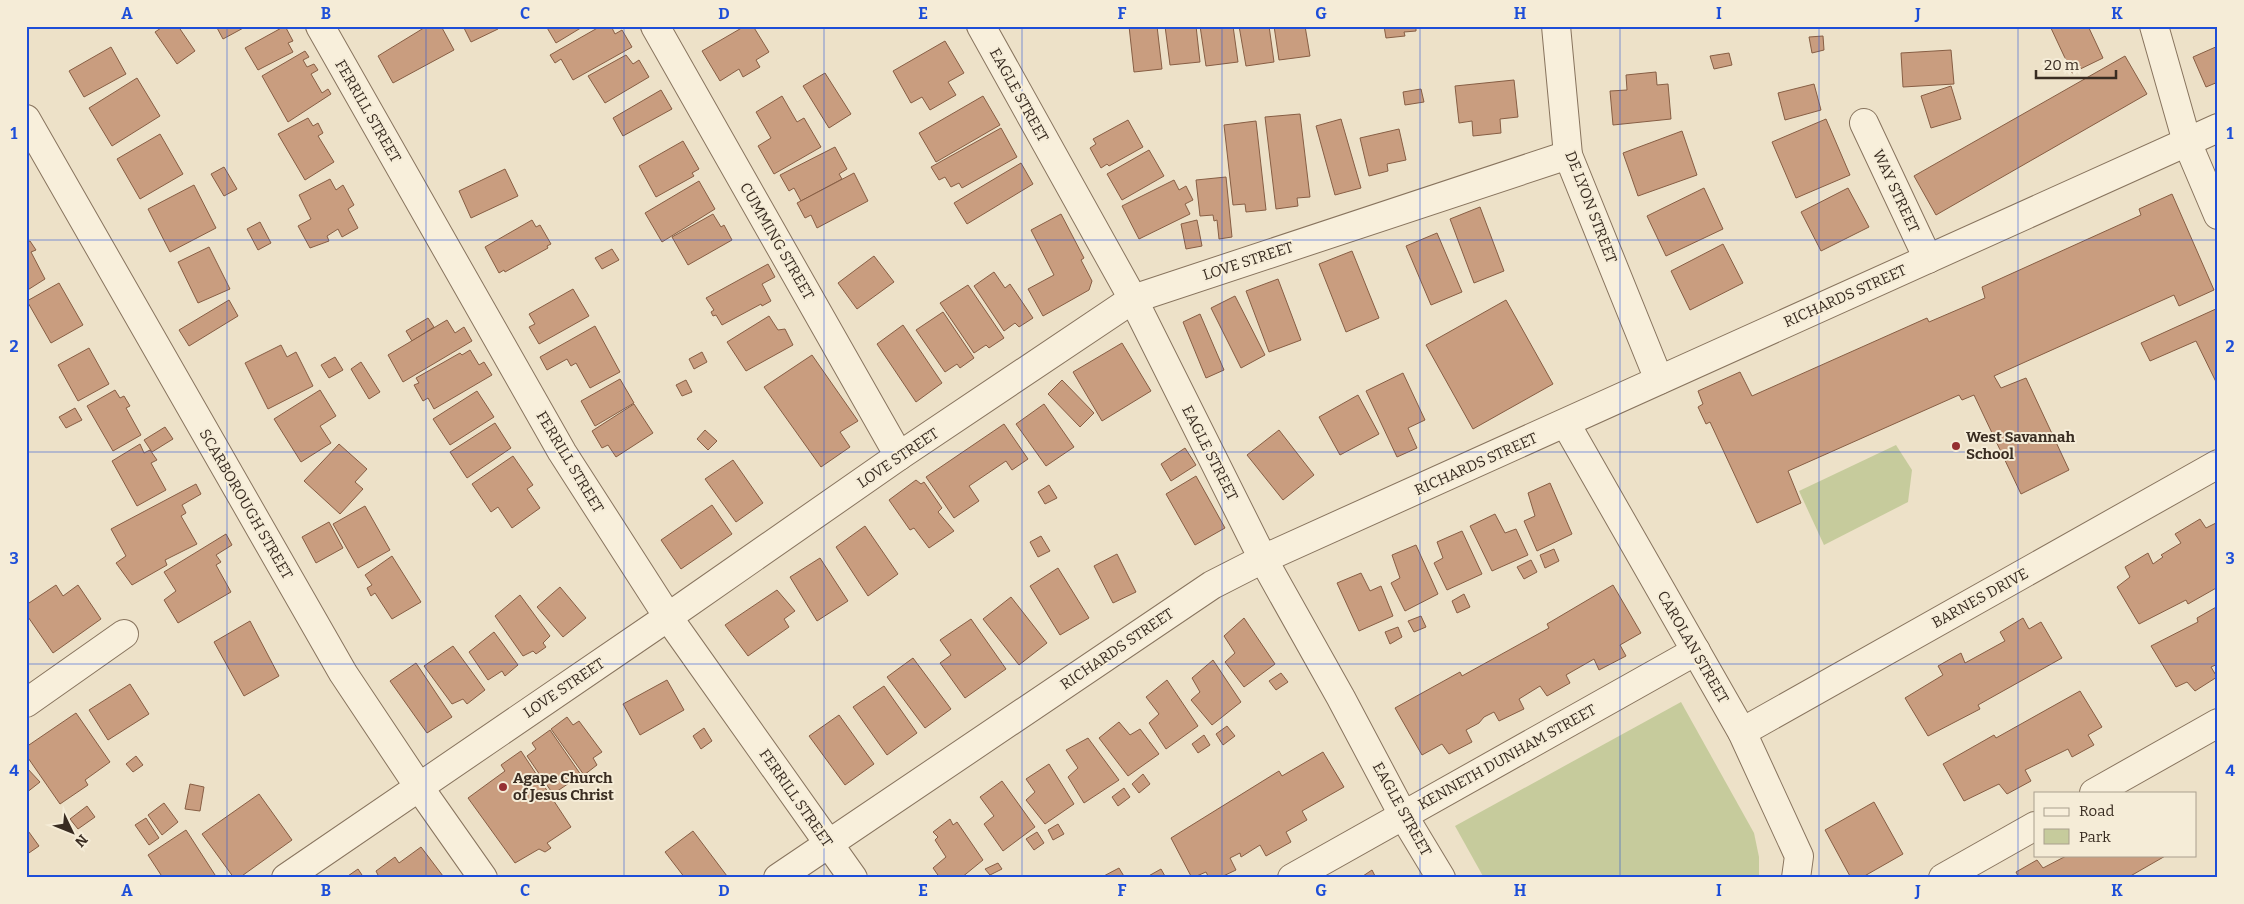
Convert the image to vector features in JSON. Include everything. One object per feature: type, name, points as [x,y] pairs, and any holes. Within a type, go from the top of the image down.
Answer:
[{"type":"street","name":"FERRILL STREET","points":[[320,26],[562,452],[668,617],[853,878]]},
{"type":"street","name":"CUMMING STREET","points":[[655,26],[899,456]]},
{"type":"street","name":"EAGLE STREET","points":[[980,26],[1132,300],[1263,559],[1342,698],[1403,815],[1441,878]]},
{"type":"street","name":"DE LYON STREET","points":[[1556,26],[1568,155],[1659,380]]},
{"type":"street","points":[[2154,26],[2187,142],[2218,215]]},
{"type":"street","name":"SCARBOROUGH STREET","points":[[26,118],[343,672],[419,787],[483,878]]},
{"type":"street","name":"WAY STREET","points":[[1864,123],[1928,259]]},
{"type":"street","name":"RICHARDS STREET","points":[[778,878],[1212,585],[1263,559],[1566,424],[1659,380],[2218,128]]},
{"type":"street","name":"LOVE STREET","points":[[286,878],[668,617],[899,456],[1132,300],[1568,155]]},
{"type":"street","name":"CAROLAN STREET","points":[[1566,424],[1742,732],[1799,856],[1796,878]]},
{"type":"street","name":"BARNES DRIVE","points":[[1742,732],[2218,464]]},
{"type":"street","points":[[26,703],[124,634]]},
{"type":"street","name":"KENNETH DUNHAM STREET","points":[[1292,878],[1696,651]]},
{"type":"street","points":[[2096,792],[2218,723]]},
{"type":"street","points":[[1943,878],[2034,827]]},
{"type":"green space","points":[[1896,445],[1912,470],[1908,502],[1824,545],[1799,491]]},
{"type":"green space","points":[[1681,702],[1754,833],[1759,857],[1759,878],[1484,878],[1455,826]]},
{"type":"building","points":[[164,26],[178,26],[195,51],[177,64],[155,32]]},
{"type":"building","points":[[216,26],[247,26],[223,39]]},
{"type":"building","points":[[285,26],[293,41],[288,43],[293,52],[258,70],[245,48]]},
{"type":"building","points":[[427,26],[441,26],[454,50],[393,83],[378,56]]},
{"type":"building","points":[[463,26],[497,26],[498,29],[471,42]]},
{"type":"building","points":[[546,26],[584,26],[556,43]]},
{"type":"building","points":[[601,26],[611,26],[615,34],[622,30],[632,47],[573,80],[561,59],[555,63],[550,55]]},
{"type":"building","points":[[745,26],[753,26],[769,52],[756,60],[760,67],[743,77],[739,69],[720,81],[702,51]]},
{"type":"building","points":[[1129,26],[1157,26],[1162,69],[1134,72]]},
{"type":"building","points":[[1165,26],[1196,26],[1200,62],[1170,65]]},
{"type":"building","points":[[1200,26],[1233,26],[1238,62],[1206,66]]},
{"type":"building","points":[[1239,26],[1269,26],[1274,62],[1246,66]]},
{"type":"building","points":[[1274,26],[1305,26],[1310,56],[1279,60]]},
{"type":"building","points":[[1384,26],[1416,26],[1416,31],[1404,32],[1405,36],[1386,38]]},
{"type":"building","points":[[1845,26],[1877,26],[1845,28]]},
{"type":"building","points":[[2050,26],[2088,26],[2103,58],[2072,73]]},
{"type":"building","points":[[1823,36],[1824,50],[1812,53],[1809,37]]},
{"type":"building","points":[[945,41],[964,73],[948,82],[956,95],[930,110],[922,97],[911,103],[893,71]]},
{"type":"building","points":[[2218,46],[2218,82],[2206,87],[2193,57]]},
{"type":"building","points":[[111,47],[126,74],[84,97],[69,71]]},
{"type":"building","points":[[1951,50],[1954,84],[1903,87],[1901,53]]},
{"type":"building","points":[[305,51],[309,57],[303,60],[307,67],[314,64],[318,70],[311,74],[322,93],[328,89],[331,94],[288,122],[262,76]]},
{"type":"building","points":[[1729,53],[1732,65],[1714,69],[1710,56]]},
{"type":"building","points":[[626,55],[633,64],[639,60],[649,77],[605,103],[588,76]]},
{"type":"building","points":[[2125,56],[2147,94],[1936,215],[1914,176]]},
{"type":"building","points":[[1656,72],[1657,85],[1668,84],[1671,119],[1613,125],[1610,91],[1627,90],[1626,75]]},
{"type":"building","points":[[825,73],[851,114],[829,128],[803,86]]},
{"type":"building","points":[[137,78],[160,116],[112,146],[89,108]]},
{"type":"building","points":[[1514,80],[1518,117],[1500,119],[1501,133],[1473,136],[1472,121],[1459,123],[1455,86]]},
{"type":"building","points":[[1814,84],[1821,110],[1785,120],[1778,93]]},
{"type":"building","points":[[1951,86],[1961,119],[1931,128],[1921,96]]},
{"type":"building","points":[[1421,89],[1424,102],[1405,105],[1403,92]]},
{"type":"building","points":[[661,90],[672,109],[623,136],[613,118]]},
{"type":"building","points":[[782,96],[797,122],[804,118],[821,147],[774,174],[758,146],[771,138],[756,112]]},
{"type":"building","points":[[983,96],[1000,125],[936,162],[919,133]]},
{"type":"building","points":[[1300,114],[1310,197],[1297,198],[1298,206],[1276,209],[1265,117]]},
{"type":"building","points":[[308,118],[313,126],[318,123],[323,133],[318,136],[334,162],[305,180],[278,134]]},
{"type":"building","points":[[1341,119],[1361,188],[1335,195],[1316,126]]},
{"type":"building","points":[[1826,119],[1850,175],[1796,198],[1772,142]]},
{"type":"building","points":[[1128,120],[1143,147],[1109,166],[1107,164],[1101,168],[1090,148],[1096,144],[1093,139]]},
{"type":"building","points":[[1256,121],[1266,210],[1246,212],[1245,204],[1233,205],[1224,125]]},
{"type":"building","points":[[1001,128],[1017,157],[962,188],[959,183],[951,187],[945,177],[939,180],[931,167]]},
{"type":"building","points":[[1399,129],[1406,160],[1387,164],[1388,171],[1369,176],[1360,138]]},
{"type":"building","points":[[1682,131],[1697,175],[1638,196],[1623,153]]},
{"type":"building","points":[[160,134],[183,174],[140,199],[117,159]]},
{"type":"building","points":[[683,141],[699,169],[692,173],[694,176],[656,197],[639,166]]},
{"type":"building","points":[[835,147],[847,169],[839,174],[842,179],[801,201],[794,188],[789,191],[780,175]]},
{"type":"building","points":[[1149,150],[1164,176],[1122,200],[1107,174]]},
{"type":"building","points":[[1021,163],[1033,184],[967,224],[954,203]]},
{"type":"building","points":[[224,167],[237,189],[224,196],[211,174]]},
{"type":"building","points":[[505,169],[518,196],[471,218],[459,191]]},
{"type":"building","points":[[854,173],[868,201],[817,228],[811,215],[805,218],[797,203]]},
{"type":"building","points":[[1226,177],[1232,237],[1219,239],[1217,220],[1214,221],[1213,215],[1200,216],[1196,180]]},
{"type":"building","points":[[330,179],[336,190],[343,185],[354,205],[348,209],[358,228],[342,237],[338,229],[327,236],[329,241],[310,248],[298,226],[311,219],[299,195]]},
{"type":"building","points":[[1174,180],[1179,190],[1186,186],[1193,200],[1185,204],[1190,214],[1139,239],[1122,206]]},
{"type":"building","points":[[699,181],[715,209],[662,242],[645,213]]},
{"type":"building","points":[[194,185],[216,228],[170,252],[148,209]]},
{"type":"building","points":[[1704,188],[1723,229],[1666,256],[1647,216]]},
{"type":"building","points":[[1848,188],[1869,227],[1821,251],[1801,212]]},
{"type":"building","points":[[2172,194],[2214,290],[2179,306],[2174,295],[1994,376],[2001,388],[2026,378],[2069,470],[2021,494],[1974,395],[1962,400],[1959,395],[1788,471],[1801,503],[1757,523],[1710,422],[1706,424],[1698,407],[1703,404],[1698,391],[1740,372],[1752,396],[1927,318],[1929,322],[1985,298],[1982,287],[2141,215],[2139,209]]},
{"type":"building","points":[[1480,207],[1504,271],[1474,283],[1450,219]]},
{"type":"building","points":[[713,214],[721,227],[724,225],[732,240],[688,265],[672,237]]},
{"type":"building","points":[[1061,214],[1084,258],[1081,260],[1092,281],[1089,290],[1043,316],[1028,289],[1054,275],[1031,230]]},
{"type":"building","points":[[532,220],[536,227],[540,225],[551,244],[547,246],[548,248],[505,272],[504,270],[499,273],[485,247]]},
{"type":"building","points":[[1197,220],[1202,246],[1186,249],[1181,224]]},
{"type":"building","points":[[260,222],[271,243],[258,250],[247,229]]},
{"type":"building","points":[[1437,233],[1462,292],[1431,305],[1406,246]]},
{"type":"building","points":[[30,241],[36,250],[31,252],[45,279],[26,291],[26,242]]},
{"type":"building","points":[[1723,244],[1743,283],[1690,310],[1671,271]]},
{"type":"building","points":[[209,247],[230,289],[198,303],[178,262]]},
{"type":"building","points":[[612,249],[619,260],[602,269],[595,258]]},
{"type":"building","points":[[1352,251],[1379,318],[1346,332],[1319,264]]},
{"type":"building","points":[[874,256],[894,282],[857,309],[838,283]]},
{"type":"building","points":[[768,264],[775,277],[762,284],[771,301],[762,306],[761,304],[722,325],[716,315],[713,316],[711,312],[714,310],[706,298]]},
{"type":"building","points":[[994,272],[1005,288],[1010,284],[1033,318],[1019,327],[1015,323],[1004,331],[974,286]]},
{"type":"building","points":[[1278,279],[1301,340],[1269,352],[1246,291]]},
{"type":"building","points":[[59,283],[83,325],[51,343],[27,301]]},
{"type":"building","points":[[968,285],[1004,338],[989,348],[986,345],[974,353],[940,303]]},
{"type":"building","points":[[573,289],[589,316],[539,344],[529,327],[535,324],[529,314]]},
{"type":"building","points":[[1235,296],[1265,355],[1241,368],[1211,308]]},
{"type":"building","points":[[229,300],[238,316],[189,346],[179,330]]},
{"type":"building","points":[[1506,300],[1553,384],[1473,429],[1426,345]]},
{"type":"building","points":[[2218,308],[2218,386],[2196,341],[2150,361],[2141,343]]},
{"type":"building","points":[[943,312],[974,358],[960,368],[957,364],[945,372],[916,330]]},
{"type":"building","points":[[1200,314],[1224,370],[1206,378],[1183,322]]},
{"type":"building","points":[[769,316],[778,330],[785,329],[793,345],[746,371],[727,342]]},
{"type":"building","points":[[428,318],[434,327],[412,341],[406,331]]},
{"type":"building","points":[[447,320],[455,333],[464,327],[472,341],[403,382],[388,355]]},
{"type":"building","points":[[903,325],[942,383],[916,402],[877,344]]},
{"type":"building","points":[[595,326],[620,372],[590,388],[576,363],[571,366],[567,359],[547,370],[540,357]]},
{"type":"building","points":[[1122,343],[1151,391],[1102,421],[1073,372]]},
{"type":"building","points":[[281,345],[287,357],[296,352],[313,386],[268,409],[245,363]]},
{"type":"building","points":[[89,348],[109,384],[78,401],[58,365]]},
{"type":"building","points":[[470,350],[479,365],[484,362],[492,375],[434,409],[428,398],[423,401],[414,385],[419,383],[416,378],[460,353],[462,355]]},
{"type":"building","points":[[702,352],[707,362],[694,369],[689,359]]},
{"type":"building","points":[[812,355],[858,421],[840,432],[850,447],[821,467],[764,387]]},
{"type":"building","points":[[335,357],[343,370],[329,378],[321,365]]},
{"type":"building","points":[[361,362],[380,392],[369,399],[351,369]]},
{"type":"building","points":[[1403,373],[1425,420],[1408,428],[1417,448],[1397,457],[1366,391]]},
{"type":"building","points":[[620,379],[634,403],[595,426],[581,401]]},
{"type":"building","points":[[686,380],[692,392],[682,396],[676,385]]},
{"type":"building","points":[[1062,380],[1094,413],[1080,427],[1048,394]]},
{"type":"building","points":[[115,390],[120,398],[124,396],[130,406],[126,408],[141,435],[113,451],[87,406]]},
{"type":"building","points":[[320,390],[336,416],[320,426],[331,443],[301,462],[274,419]]},
{"type":"building","points":[[477,391],[494,417],[450,445],[433,419]]},
{"type":"building","points":[[1358,395],[1379,434],[1340,455],[1319,417]]},
{"type":"building","points":[[634,404],[653,433],[616,457],[608,445],[602,448],[592,431]]},
{"type":"building","points":[[1044,404],[1074,447],[1046,466],[1016,424]]},
{"type":"building","points":[[75,408],[82,420],[66,428],[59,417]]},
{"type":"building","points":[[495,423],[511,448],[467,478],[450,452]]},
{"type":"building","points":[[1004,424],[1028,459],[1012,470],[1006,461],[969,486],[979,501],[954,518],[926,477]]},
{"type":"building","points":[[165,427],[173,439],[152,452],[144,440]]},
{"type":"building","points":[[705,430],[717,441],[708,450],[697,439]]},
{"type":"building","points":[[1279,430],[1314,475],[1283,500],[1247,455]]},
{"type":"building","points":[[140,444],[144,453],[150,450],[157,460],[151,463],[166,490],[137,506],[112,461]]},
{"type":"building","points":[[339,444],[367,469],[355,482],[363,489],[340,514],[304,481]]},
{"type":"building","points":[[1185,448],[1196,465],[1171,481],[1161,464]]},
{"type":"building","points":[[513,456],[533,485],[527,489],[540,508],[512,528],[498,507],[491,512],[472,484]]},
{"type":"building","points":[[733,460],[763,503],[736,522],[705,479]]},
{"type":"building","points":[[1196,476],[1225,528],[1195,545],[1166,494]]},
{"type":"building","points":[[916,480],[921,484],[924,482],[942,508],[938,512],[954,531],[929,548],[914,528],[910,530],[889,500]]},
{"type":"building","points":[[1550,483],[1572,534],[1537,551],[1524,521],[1535,516],[1528,493]]},
{"type":"building","points":[[196,484],[201,494],[182,505],[186,513],[181,516],[197,544],[165,560],[167,565],[132,585],[116,563],[126,556],[111,529]]},
{"type":"building","points":[[1049,485],[1057,498],[1045,504],[1038,492]]},
{"type":"building","points":[[712,505],[732,534],[681,569],[661,540]]},
{"type":"building","points":[[365,506],[390,550],[358,568],[333,524]]},
{"type":"building","points":[[1495,514],[1505,533],[1516,529],[1528,555],[1492,571],[1470,526]]},
{"type":"building","points":[[2200,519],[2206,528],[2218,522],[2218,587],[2188,604],[2186,600],[2139,624],[2117,587],[2130,577],[2125,567],[2148,553],[2153,564],[2163,557],[2161,555],[2181,543],[2175,534]]},
{"type":"building","points":[[329,522],[343,548],[316,563],[302,537]]},
{"type":"building","points":[[865,526],[898,574],[868,596],[836,547]]},
{"type":"building","points":[[1462,531],[1482,574],[1447,590],[1434,563],[1443,558],[1437,542]]},
{"type":"building","points":[[226,534],[232,545],[216,555],[221,562],[216,565],[231,592],[178,623],[164,600],[176,591],[164,572]]},
{"type":"building","points":[[1041,536],[1050,551],[1038,557],[1030,542]]},
{"type":"building","points":[[1416,545],[1438,594],[1405,611],[1391,583],[1400,578],[1392,555]]},
{"type":"building","points":[[1554,549],[1559,561],[1545,568],[1540,555]]},
{"type":"building","points":[[1117,554],[1136,592],[1113,603],[1094,566]]},
{"type":"building","points":[[392,556],[421,602],[392,619],[375,593],[371,596],[367,588],[372,585],[365,575]]},
{"type":"building","points":[[820,558],[848,601],[817,621],[790,577]]},
{"type":"building","points":[[1531,560],[1537,572],[1524,579],[1517,567]]},
{"type":"building","points":[[1058,568],[1089,618],[1060,635],[1030,586]]},
{"type":"building","points":[[1361,573],[1370,591],[1381,586],[1393,616],[1359,631],[1337,583]]},
{"type":"building","points":[[56,585],[63,596],[78,585],[101,619],[53,653],[26,614],[26,605]]},
{"type":"building","points":[[1613,585],[1641,633],[1620,645],[1626,656],[1599,670],[1594,659],[1566,675],[1570,683],[1547,696],[1540,686],[1519,699],[1524,709],[1499,721],[1494,712],[1484,717],[1479,723],[1466,730],[1472,742],[1449,754],[1442,744],[1422,755],[1395,708],[1460,672],[1462,676],[1549,628],[1547,624]]},
{"type":"building","points":[[560,587],[586,618],[563,637],[537,607]]},
{"type":"building","points":[[777,590],[795,611],[784,619],[789,627],[748,656],[725,625]]},
{"type":"building","points":[[1464,594],[1470,607],[1457,613],[1452,601]]},
{"type":"building","points":[[520,595],[550,636],[543,643],[546,647],[536,654],[533,651],[523,656],[495,616]]},
{"type":"building","points":[[1011,597],[1047,643],[1019,665],[983,619]]},
{"type":"building","points":[[2218,606],[2218,664],[2211,667],[2217,677],[2195,691],[2187,682],[2176,687],[2151,646],[2198,622],[2197,618]]},
{"type":"building","points":[[1421,616],[1426,627],[1414,632],[1408,621]]},
{"type":"building","points":[[1244,618],[1275,664],[1244,687],[1225,662],[1235,653],[1224,636]]},
{"type":"building","points":[[2023,618],[2029,629],[2041,622],[2062,658],[1978,705],[1980,709],[1928,736],[1905,698],[1943,675],[1938,666],[1961,653],[1965,663],[2005,641],[2000,632]]},
{"type":"building","points":[[971,619],[1006,669],[965,698],[940,663],[951,655],[940,640]]},
{"type":"building","points":[[250,621],[279,676],[244,696],[214,642]]},
{"type":"building","points":[[1398,627],[1402,637],[1390,644],[1385,632]]},
{"type":"building","points":[[494,632],[518,665],[505,676],[502,671],[488,680],[469,652]]},
{"type":"building","points":[[453,646],[485,690],[467,704],[463,699],[452,704],[424,666]]},
{"type":"building","points":[[913,658],[951,709],[925,728],[887,677]]},
{"type":"building","points":[[1213,660],[1241,702],[1212,725],[1191,700],[1200,692],[1192,678]]},
{"type":"building","points":[[416,663],[452,717],[427,733],[390,681]]},
{"type":"building","points":[[1281,673],[1288,682],[1276,690],[1269,681]]},
{"type":"building","points":[[667,680],[684,710],[640,735],[623,704]]},
{"type":"building","points":[[1167,680],[1198,726],[1166,749],[1149,723],[1159,714],[1146,697]]},
{"type":"building","points":[[130,684],[149,714],[108,740],[89,710]]},
{"type":"building","points":[[884,686],[917,733],[887,755],[853,707]]},
{"type":"building","points":[[2080,691],[2102,727],[2088,735],[2094,745],[2072,757],[2068,749],[2025,770],[2031,781],[2007,794],[1999,784],[1964,801],[1943,764],[1994,735],[1996,738]]},
{"type":"building","points":[[76,713],[110,762],[85,780],[88,785],[60,804],[26,755],[26,747]]},
{"type":"building","points":[[839,715],[874,764],[845,785],[809,736]]},
{"type":"building","points":[[567,717],[573,725],[579,721],[602,752],[593,758],[597,765],[584,775],[551,729]]},
{"type":"building","points":[[1119,722],[1130,735],[1140,729],[1159,754],[1128,776],[1099,738]]},
{"type":"building","points":[[1227,726],[1235,736],[1223,745],[1216,734]]},
{"type":"building","points":[[704,728],[712,741],[701,749],[693,736]]},
{"type":"building","points":[[550,730],[581,775],[553,794],[527,756],[536,749],[532,743]]},
{"type":"building","points":[[1204,735],[1210,745],[1198,753],[1192,744]]},
{"type":"building","points":[[1088,738],[1119,780],[1084,803],[1068,777],[1078,768],[1066,750]]},
{"type":"building","points":[[521,751],[571,827],[547,843],[551,848],[545,852],[539,849],[515,863],[468,798],[505,771],[501,765]]},
{"type":"building","points":[[1323,752],[1344,787],[1302,811],[1307,820],[1286,832],[1291,842],[1266,856],[1260,845],[1241,857],[1240,853],[1230,858],[1236,870],[1219,878],[1209,878],[1206,872],[1192,878],[1171,838],[1279,771],[1282,776]]},
{"type":"building","points":[[136,756],[143,765],[133,772],[126,764]]},
{"type":"building","points":[[1049,764],[1074,804],[1045,824],[1026,800],[1035,792],[1026,779]]},
{"type":"building","points":[[26,767],[40,782],[26,793]]},
{"type":"building","points":[[1143,774],[1150,784],[1139,793],[1132,784]]},
{"type":"building","points":[[1002,781],[1035,827],[1003,851],[984,824],[994,816],[980,797]]},
{"type":"building","points":[[190,784],[204,787],[200,811],[185,809]]},
{"type":"building","points":[[1124,788],[1130,797],[1118,806],[1112,797]]},
{"type":"building","points":[[259,794],[292,840],[239,878],[234,878],[202,834]]},
{"type":"building","points":[[1874,802],[1903,854],[1861,878],[1851,878],[1825,830]]},
{"type":"building","points":[[164,803],[178,822],[162,835],[148,815]]},
{"type":"building","points":[[87,806],[95,817],[78,829],[70,819]]},
{"type":"building","points":[[146,818],[159,838],[149,845],[135,825]]},
{"type":"building","points":[[950,819],[953,825],[957,822],[983,860],[961,878],[940,878],[933,868],[946,857],[935,840],[938,837],[933,832]]},
{"type":"building","points":[[1058,824],[1064,834],[1053,840],[1048,830]]},
{"type":"building","points":[[26,828],[39,846],[26,855]]},
{"type":"building","points":[[186,830],[217,878],[163,878],[148,855]]},
{"type":"building","points":[[693,831],[727,876],[724,878],[685,878],[665,852]]},
{"type":"building","points":[[1037,832],[1044,843],[1034,850],[1026,839]]},
{"type":"building","points":[[421,847],[443,876],[441,878],[375,878],[378,875],[376,871],[395,857],[399,863]]},
{"type":"building","points":[[2066,856],[2165,856],[2127,878],[2019,878],[2016,872],[2037,860],[2043,868]]},
{"type":"building","points":[[998,863],[1002,869],[990,875],[985,869]]},
{"type":"building","points":[[1119,868],[1125,878],[1100,878]]},
{"type":"building","points":[[358,869],[364,878],[345,878]]},
{"type":"building","points":[[1161,869],[1166,878],[1145,878]]},
{"type":"building","points":[[1372,870],[1376,878],[1360,878]]},
{"type":"place","name":"West Savannah School","points":[[1956,446]]},
{"type":"place","name":"Agape Church of Jesus Christ","points":[[503,787]]}]
